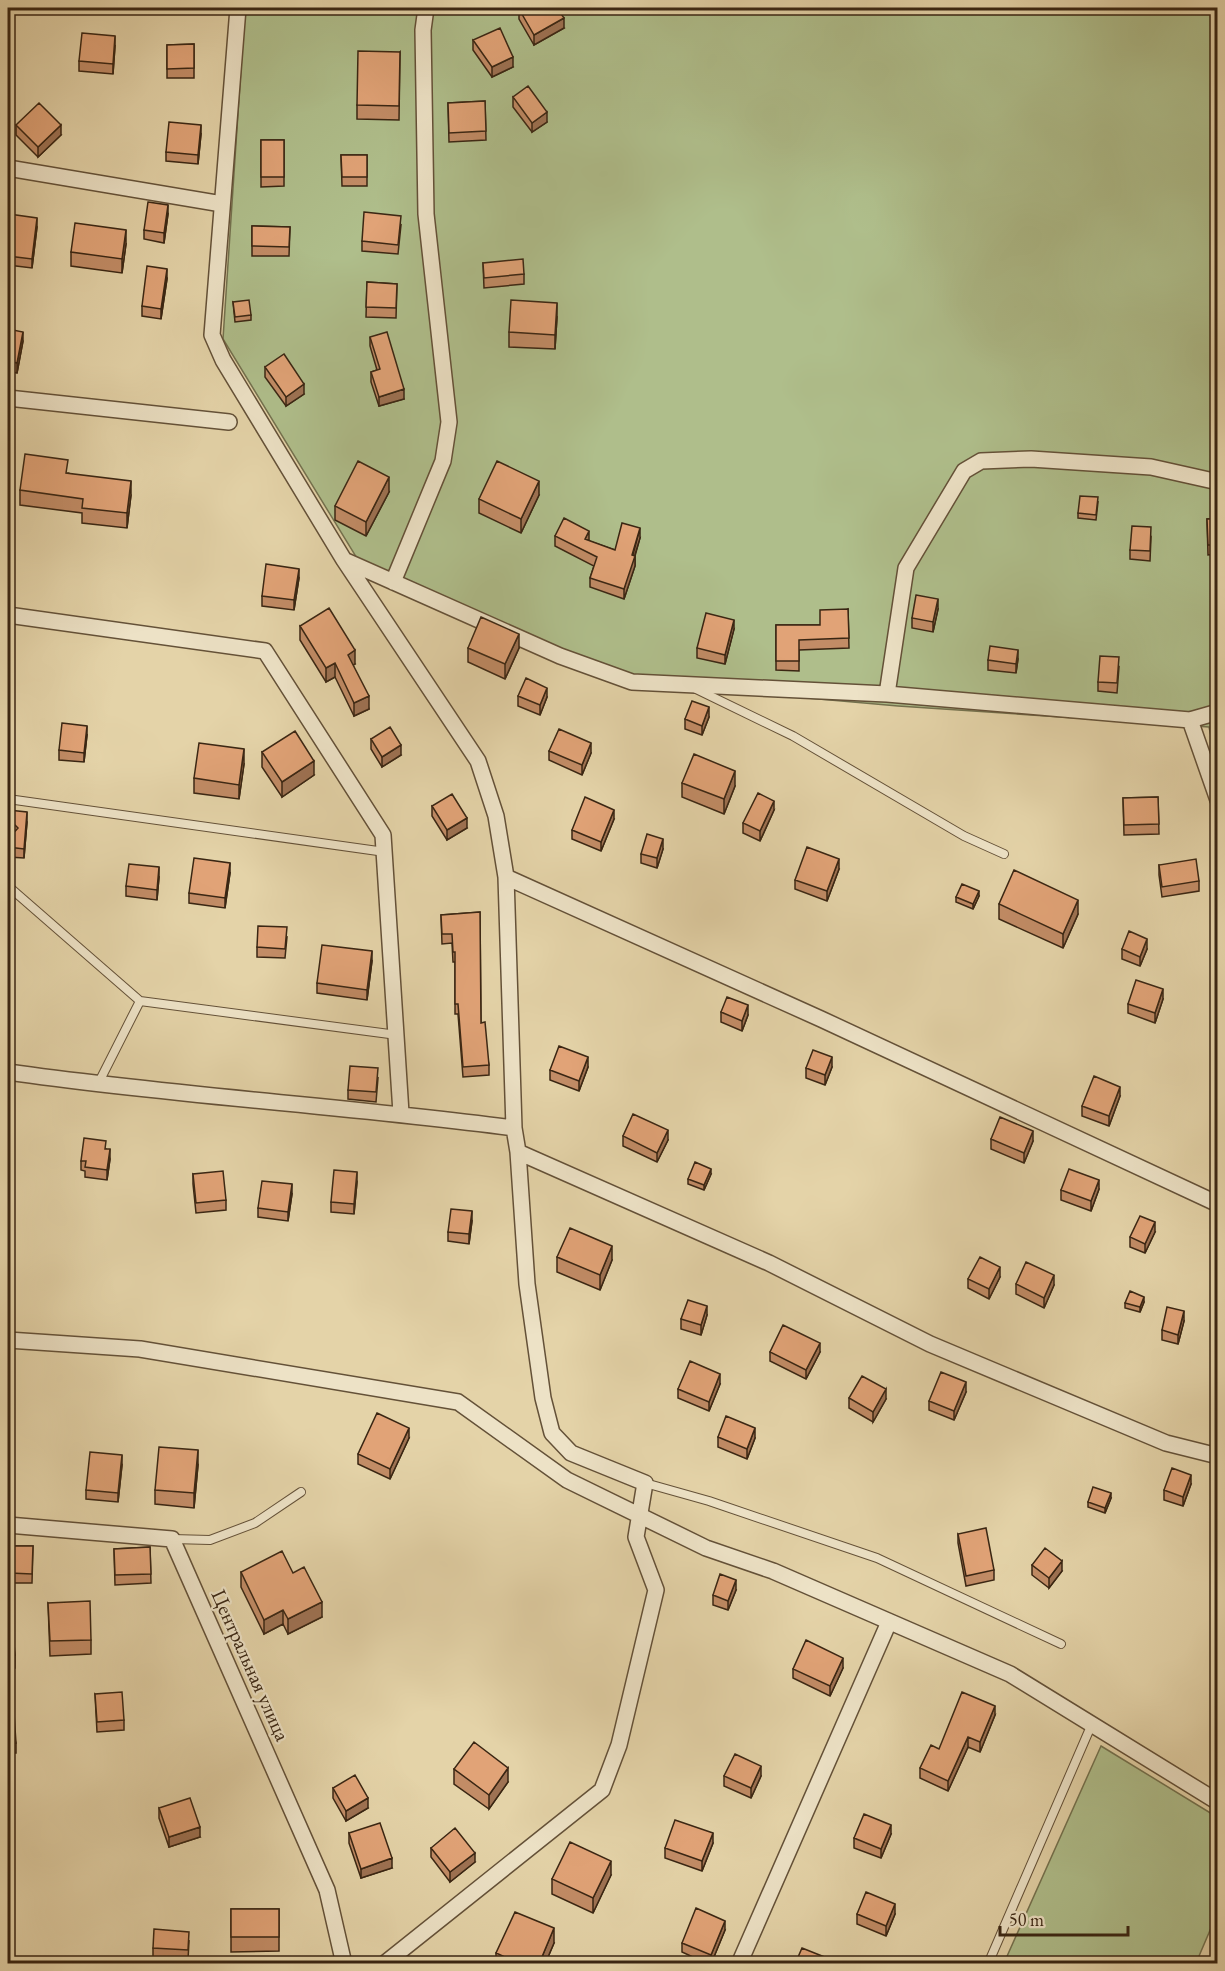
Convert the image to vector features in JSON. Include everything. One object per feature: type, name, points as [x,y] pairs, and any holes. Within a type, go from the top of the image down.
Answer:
[{"type":"street","points":[[238,8],[212,335],[223,360],[344,560],[478,761],[496,816],[506,877],[514,1128],[519,1152],[527,1284],[543,1398],[552,1432],[571,1453],[645,1483],[636,1537],[656,1590],[619,1745],[602,1790],[384,1964]]},
{"type":"street","points":[[393,582],[443,461],[448,422],[426,214],[423,30],[426,8]]},
{"type":"street","points":[[8,168],[222,204]]},
{"type":"street","points":[[8,398],[228,422]]},
{"type":"street","points":[[887,694],[906,568],[964,471],[981,461],[1031,459],[1151,467],[1218,482]]},
{"type":"street","points":[[344,560],[597,671],[632,682],[887,694],[1190,720],[1218,712]]},
{"type":"street","points":[[8,615],[265,651],[383,835],[401,1113]]},
{"type":"street","points":[[1190,720],[1218,800]]},
{"type":"street","points":[[506,877],[821,1019],[1218,1204]]},
{"type":"street","points":[[8,1072],[97,1085],[401,1113],[514,1128]]},
{"type":"street","points":[[519,1152],[770,1263],[930,1344],[1166,1443],[1218,1456]]},
{"type":"street","points":[[8,1340],[140,1349],[458,1402],[567,1480],[638,1517],[706,1548],[773,1571],[1010,1674],[1091,1726],[1218,1802]]},
{"type":"street","points":[[8,1525],[172,1539]]},
{"type":"street","name":"Центральная улица","points":[[172,1539],[327,1890],[344,1964]]},
{"type":"street","points":[[739,1964],[889,1622]]},
{"type":"lane","points":[[691,686],[793,736],[964,836],[1004,854]]},
{"type":"lane","points":[[8,799],[384,852]]},
{"type":"lane","points":[[8,886],[140,1001],[397,1035]]},
{"type":"lane","points":[[97,1085],[140,1001]]},
{"type":"lane","points":[[645,1483],[709,1501],[877,1558],[1061,1644]]},
{"type":"lane","points":[[172,1539],[210,1540],[255,1523],[301,1492]]},
{"type":"lane","points":[[988,1964],[1091,1726]]},
{"type":"green space","points":[[245,8],[1217,8],[1217,763],[1209,727],[898,706],[638,683],[358,560],[223,339]]},
{"type":"green space","points":[[1101,1746],[1217,1817],[1217,1914],[1196,1963],[1004,1963]]},
{"type":"building","points":[[557,8],[564,18],[534,35],[519,9]]},
{"type":"building","points":[[500,28],[513,57],[492,67],[473,40]]},
{"type":"building","points":[[82,33],[115,36],[113,64],[79,61]]},
{"type":"building","points":[[194,44],[194,68],[167,69],[167,45]]},
{"type":"building","points":[[358,51],[400,52],[399,106],[357,105]]},
{"type":"building","points":[[528,86],[547,112],[532,123],[513,97]]},
{"type":"building","points":[[485,101],[486,131],[449,133],[448,103]]},
{"type":"building","points":[[39,103],[61,125],[38,147],[16,125]]},
{"type":"building","points":[[169,122],[201,125],[198,155],[166,152]]},
{"type":"building","points":[[261,140],[284,140],[284,177],[261,177]]},
{"type":"building","points":[[341,155],[367,155],[367,177],[342,177]]},
{"type":"building","points":[[148,202],[168,205],[164,233],[144,230]]},
{"type":"building","points":[[364,212],[401,216],[398,245],[362,241]]},
{"type":"building","points":[[9,214],[37,218],[32,259],[8,256]]},
{"type":"building","points":[[75,223],[126,230],[122,259],[71,252]]},
{"type":"building","points":[[252,226],[290,227],[289,247],[252,246]]},
{"type":"building","points":[[523,259],[524,274],[484,278],[483,263]]},
{"type":"building","points":[[147,266],[167,269],[161,309],[142,306]]},
{"type":"building","points":[[367,282],[397,284],[396,308],[366,307]]},
{"type":"building","points":[[249,300],[251,315],[235,317],[233,302]]},
{"type":"building","points":[[511,300],[557,303],[555,335],[509,332]]},
{"type":"building","points":[[8,329],[23,332],[17,363],[8,361]]},
{"type":"building","points":[[387,332],[404,389],[379,397],[371,372],[380,369],[370,337]]},
{"type":"building","points":[[284,354],[304,384],[286,397],[265,367]]},
{"type":"building","points":[[25,454],[68,460],[66,473],[131,481],[127,513],[82,508],[83,499],[20,490]]},
{"type":"building","points":[[358,461],[389,477],[366,522],[335,506]]},
{"type":"building","points":[[497,461],[539,481],[521,519],[479,499]]},
{"type":"building","points":[[1080,496],[1098,497],[1096,515],[1078,513]]},
{"type":"building","points":[[564,518],[589,531],[585,539],[615,550],[622,523],[640,528],[632,555],[635,556],[624,589],[590,578],[597,557],[555,536]]},
{"type":"building","points":[[1207,519],[1218,519],[1218,545],[1208,545]]},
{"type":"building","points":[[1132,526],[1151,527],[1150,551],[1130,550]]},
{"type":"building","points":[[266,564],[299,569],[294,600],[262,596]]},
{"type":"building","points":[[916,595],[938,599],[933,622],[912,618]]},
{"type":"building","points":[[329,608],[355,650],[348,655],[369,696],[354,703],[335,663],[326,668],[300,626]]},
{"type":"building","points":[[848,609],[849,638],[799,640],[799,661],[776,661],[776,625],[820,625],[820,610]]},
{"type":"building","points":[[706,613],[734,620],[725,655],[697,648]]},
{"type":"building","points":[[481,617],[519,634],[505,664],[468,648]]},
{"type":"building","points":[[990,646],[1018,650],[1016,664],[988,660]]},
{"type":"building","points":[[1100,656],[1119,657],[1117,683],[1098,682]]},
{"type":"building","points":[[526,678],[547,688],[540,705],[518,696]]},
{"type":"building","points":[[692,701],[709,707],[702,726],[685,719]]},
{"type":"building","points":[[62,723],[87,726],[84,753],[59,750]]},
{"type":"building","points":[[390,727],[401,745],[382,757],[371,739]]},
{"type":"building","points":[[559,729],[591,743],[582,765],[549,751]]},
{"type":"building","points":[[295,731],[314,761],[282,782],[262,752]]},
{"type":"building","points":[[199,743],[244,749],[239,785],[194,778]]},
{"type":"building","points":[[694,754],[735,771],[724,799],[682,783]]},
{"type":"building","points":[[758,793],[774,801],[760,831],[743,823]]},
{"type":"building","points":[[452,794],[467,818],[447,830],[432,806]]},
{"type":"building","points":[[585,797],[614,810],[601,842],[572,830]]},
{"type":"building","points":[[1158,797],[1159,824],[1124,825],[1123,798]]},
{"type":"building","points":[[8,810],[27,812],[24,849],[8,847],[8,839],[18,828],[8,818]]},
{"type":"building","points":[[647,834],[663,839],[657,858],[641,854]]},
{"type":"building","points":[[807,847],[839,859],[827,891],[795,880]]},
{"type":"building","points":[[194,858],[230,863],[225,898],[189,893]]},
{"type":"building","points":[[1196,859],[1199,881],[1162,887],[1159,865]]},
{"type":"building","points":[[129,864],[159,867],[157,890],[126,886]]},
{"type":"building","points":[[1014,870],[1078,900],[1063,934],[999,904]]},
{"type":"building","points":[[962,884],[979,891],[973,904],[956,897]]},
{"type":"building","points":[[480,912],[481,1023],[485,1022],[489,1065],[463,1067],[458,1004],[455,1004],[455,952],[453,952],[452,934],[442,934],[441,915]]},
{"type":"building","points":[[258,926],[287,927],[285,949],[257,947]]},
{"type":"building","points":[[1129,931],[1147,939],[1140,957],[1122,949]]},
{"type":"building","points":[[322,945],[372,951],[367,990],[317,983]]},
{"type":"building","points":[[1136,980],[1163,989],[1155,1013],[1128,1004]]},
{"type":"building","points":[[727,997],[748,1005],[742,1021],[721,1012]]},
{"type":"building","points":[[559,1046],[588,1057],[579,1081],[550,1070]]},
{"type":"building","points":[[813,1050],[832,1057],[825,1075],[806,1068]]},
{"type":"building","points":[[350,1066],[378,1068],[376,1092],[348,1090]]},
{"type":"building","points":[[1094,1076],[1120,1087],[1109,1116],[1082,1106]]},
{"type":"building","points":[[633,1114],[668,1130],[657,1153],[623,1136]]},
{"type":"building","points":[[1000,1117],[1033,1131],[1024,1153],[991,1139]]},
{"type":"building","points":[[84,1138],[106,1141],[105,1149],[110,1149],[107,1170],[85,1167],[86,1161],[81,1161]]},
{"type":"building","points":[[695,1162],[711,1169],[704,1185],[688,1179]]},
{"type":"building","points":[[1069,1169],[1099,1180],[1091,1201],[1061,1190]]},
{"type":"building","points":[[334,1170],[357,1172],[354,1204],[331,1202]]},
{"type":"building","points":[[223,1171],[226,1200],[196,1203],[193,1174]]},
{"type":"building","points":[[262,1181],[292,1184],[288,1212],[258,1208]]},
{"type":"building","points":[[451,1209],[472,1211],[469,1234],[448,1232]]},
{"type":"building","points":[[1140,1216],[1155,1222],[1145,1244],[1130,1237]]},
{"type":"building","points":[[570,1228],[612,1246],[600,1275],[557,1257]]},
{"type":"building","points":[[980,1257],[1000,1267],[989,1289],[968,1279]]},
{"type":"building","points":[[1026,1262],[1054,1275],[1044,1298],[1016,1284]]},
{"type":"building","points":[[1130,1291],[1144,1297],[1140,1307],[1125,1303]]},
{"type":"building","points":[[688,1300],[707,1306],[701,1325],[681,1319]]},
{"type":"building","points":[[1167,1307],[1184,1311],[1178,1335],[1162,1330]]},
{"type":"building","points":[[783,1325],[820,1343],[806,1370],[770,1352]]},
{"type":"building","points":[[690,1361],[720,1374],[709,1402],[678,1389]]},
{"type":"building","points":[[941,1372],[966,1382],[954,1411],[929,1401]]},
{"type":"building","points":[[862,1376],[886,1389],[873,1412],[849,1398]]},
{"type":"building","points":[[377,1413],[409,1428],[390,1469],[358,1454]]},
{"type":"building","points":[[726,1416],[755,1428],[747,1449],[718,1437]]},
{"type":"building","points":[[159,1447],[198,1450],[194,1493],[155,1490]]},
{"type":"building","points":[[90,1452],[122,1455],[118,1493],[86,1490]]},
{"type":"building","points":[[1172,1468],[1191,1475],[1183,1497],[1164,1490]]},
{"type":"building","points":[[1093,1487],[1111,1493],[1105,1508],[1088,1502]]},
{"type":"building","points":[[986,1528],[994,1570],[966,1576],[958,1534]]},
{"type":"building","points":[[11,1546],[33,1546],[32,1574],[10,1573]]},
{"type":"building","points":[[150,1547],[151,1574],[115,1575],[114,1549]]},
{"type":"building","points":[[1045,1548],[1062,1561],[1049,1578],[1032,1565]]},
{"type":"building","points":[[282,1551],[293,1573],[304,1567],[322,1602],[288,1619],[283,1610],[264,1620],[241,1572]]},
{"type":"building","points":[[720,1574],[736,1580],[728,1601],[713,1595]]},
{"type":"building","points":[[90,1601],[91,1640],[50,1641],[48,1603]]},
{"type":"building","points":[[11,1610],[15,1655],[8,1656],[8,1611]]},
{"type":"building","points":[[806,1640],[843,1658],[830,1686],[793,1669]]},
{"type":"building","points":[[122,1692],[124,1720],[97,1722],[95,1694]]},
{"type":"building","points":[[962,1692],[995,1706],[980,1742],[968,1737],[948,1781],[920,1768],[931,1745],[939,1749]]},
{"type":"building","points":[[14,1713],[16,1743],[8,1744],[8,1714]]},
{"type":"building","points":[[474,1742],[508,1768],[489,1795],[454,1769]]},
{"type":"building","points":[[735,1754],[761,1766],[751,1788],[724,1776]]},
{"type":"building","points":[[355,1775],[368,1798],[346,1811],[333,1788]]},
{"type":"building","points":[[190,1798],[200,1827],[169,1837],[159,1808]]},
{"type":"building","points":[[864,1814],[891,1825],[881,1849],[854,1838]]},
{"type":"building","points":[[675,1820],[713,1833],[702,1861],[665,1848]]},
{"type":"building","points":[[380,1823],[392,1858],[361,1869],[349,1833]]},
{"type":"building","points":[[455,1828],[475,1853],[450,1872],[431,1848]]},
{"type":"building","points":[[570,1842],[611,1861],[593,1898],[552,1879]]},
{"type":"building","points":[[866,1892],[895,1904],[886,1926],[857,1914]]},
{"type":"building","points":[[696,1908],[725,1921],[711,1955],[682,1943]]},
{"type":"building","points":[[231,1909],[279,1909],[279,1937],[231,1937]]},
{"type":"building","points":[[515,1912],[554,1928],[539,1964],[520,1964],[496,1953]]},
{"type":"building","points":[[154,1929],[189,1932],[188,1950],[153,1948]]},
{"type":"building","points":[[802,1948],[837,1962],[836,1964],[795,1964]]},
{"type":"building","points":[[20,1959],[57,1960],[57,1964],[20,1964]]}]
